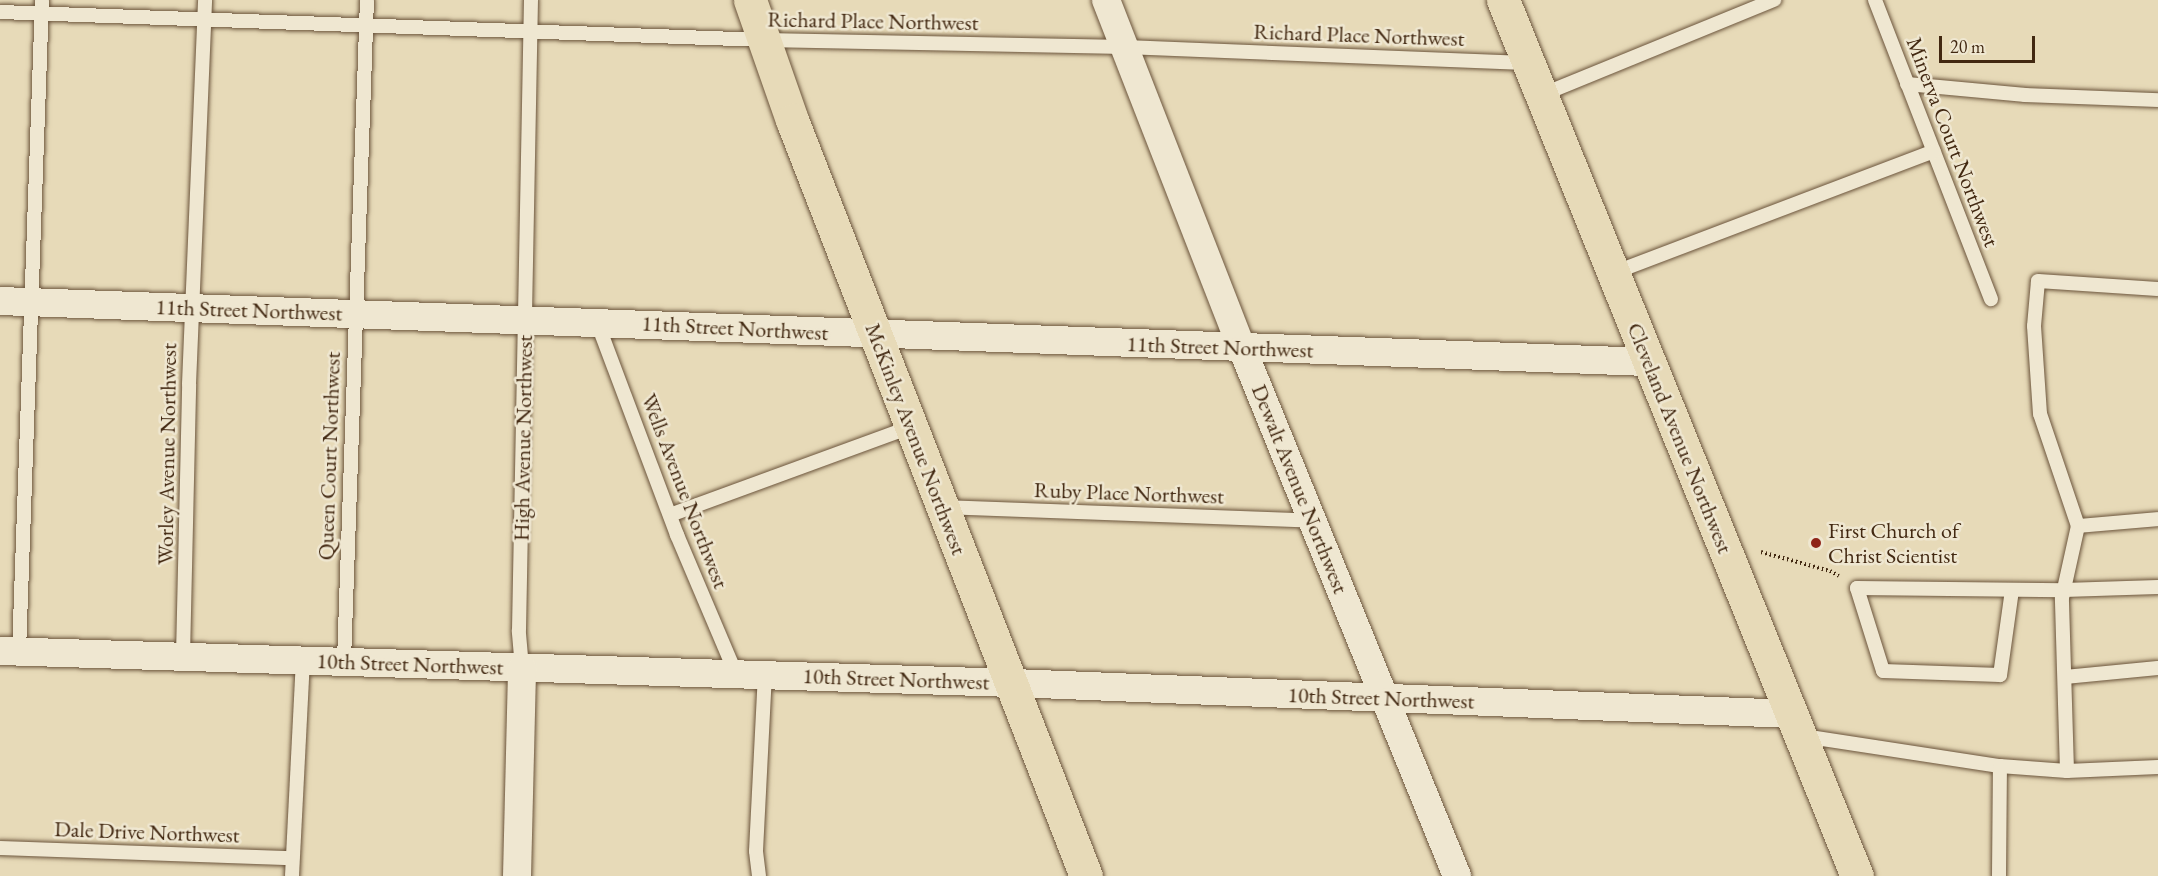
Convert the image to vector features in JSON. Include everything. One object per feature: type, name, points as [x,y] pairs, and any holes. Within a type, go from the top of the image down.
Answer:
[{"type":"main road","name":"McKinley Avenue Northwest","points":[[750,0],[875,335],[1086,876]]},
{"type":"main road","name":"Cleveland Avenue Northwest","points":[[1503,0],[1857,876]]},
{"type":"street","name":"Dewalt Avenue Northwest","points":[[1106,0],[1242,348],[1315,521],[1456,876]]},
{"type":"street","name":"11th Street Northwest","points":[[0,301],[1649,362]]},
{"type":"street","name":"10th Street Northwest","points":[[9,651],[736,674],[1385,698],[1796,725]]},
{"type":"street","name":"High Avenue Northwest","points":[[517,876],[522,668]]},
{"type":"lane","name":"Worley Avenue Northwest","points":[[183,656],[192,308],[205,0]]},
{"type":"lane","name":"Queen Court Northwest","points":[[344,661],[367,0]]},
{"type":"lane","name":"High Avenue Northwest","points":[[522,668],[519,630],[531,0]]},
{"type":"lane","points":[[1541,95],[1774,0]]},
{"type":"lane","name":"Minerva Court Northwest","points":[[1875,0],[1992,299]]},
{"type":"lane","name":"Richard Place Northwest","points":[[0,12],[42,7],[204,18],[530,32],[1125,48],[1528,63]]},
{"type":"lane","points":[[9,651],[31,302],[42,7]]},
{"type":"lane","points":[[1907,84],[2025,95],[2158,100]]},
{"type":"lane","points":[[1613,273],[1934,151]]},
{"type":"lane","points":[[2067,771],[2064,590],[2078,526],[2040,414],[2034,326],[2038,281],[2158,289]]},
{"type":"lane","name":"Wells Avenue Northwest","points":[[597,322],[670,516],[736,674]]},
{"type":"lane","points":[[670,516],[911,427]]},
{"type":"lane","name":"Ruby Place Northwest","points":[[942,507],[1315,521]]},
{"type":"lane","points":[[2078,526],[2158,519]]},
{"type":"lane","points":[[2012,590],[2000,675],[1883,671],[1857,588],[2064,590],[2158,587]]},
{"type":"lane","points":[[292,876],[303,660]]},
{"type":"lane","points":[[2065,677],[2158,669]]},
{"type":"lane","points":[[759,876],[756,852],[765,675]]},
{"type":"lane","points":[[1796,725],[2000,766],[2067,771],[2158,767]]},
{"type":"lane","points":[[1999,876],[2000,766]]},
{"type":"lane","name":"Dale Drive Northwest","points":[[0,848],[292,858]]},
{"type":"path","points":[[1728,557],[1762,552],[1830,571],[1857,588]]},
{"type":"place","name":"First Church of Christ Scientist","points":[[1816,543]]}]
